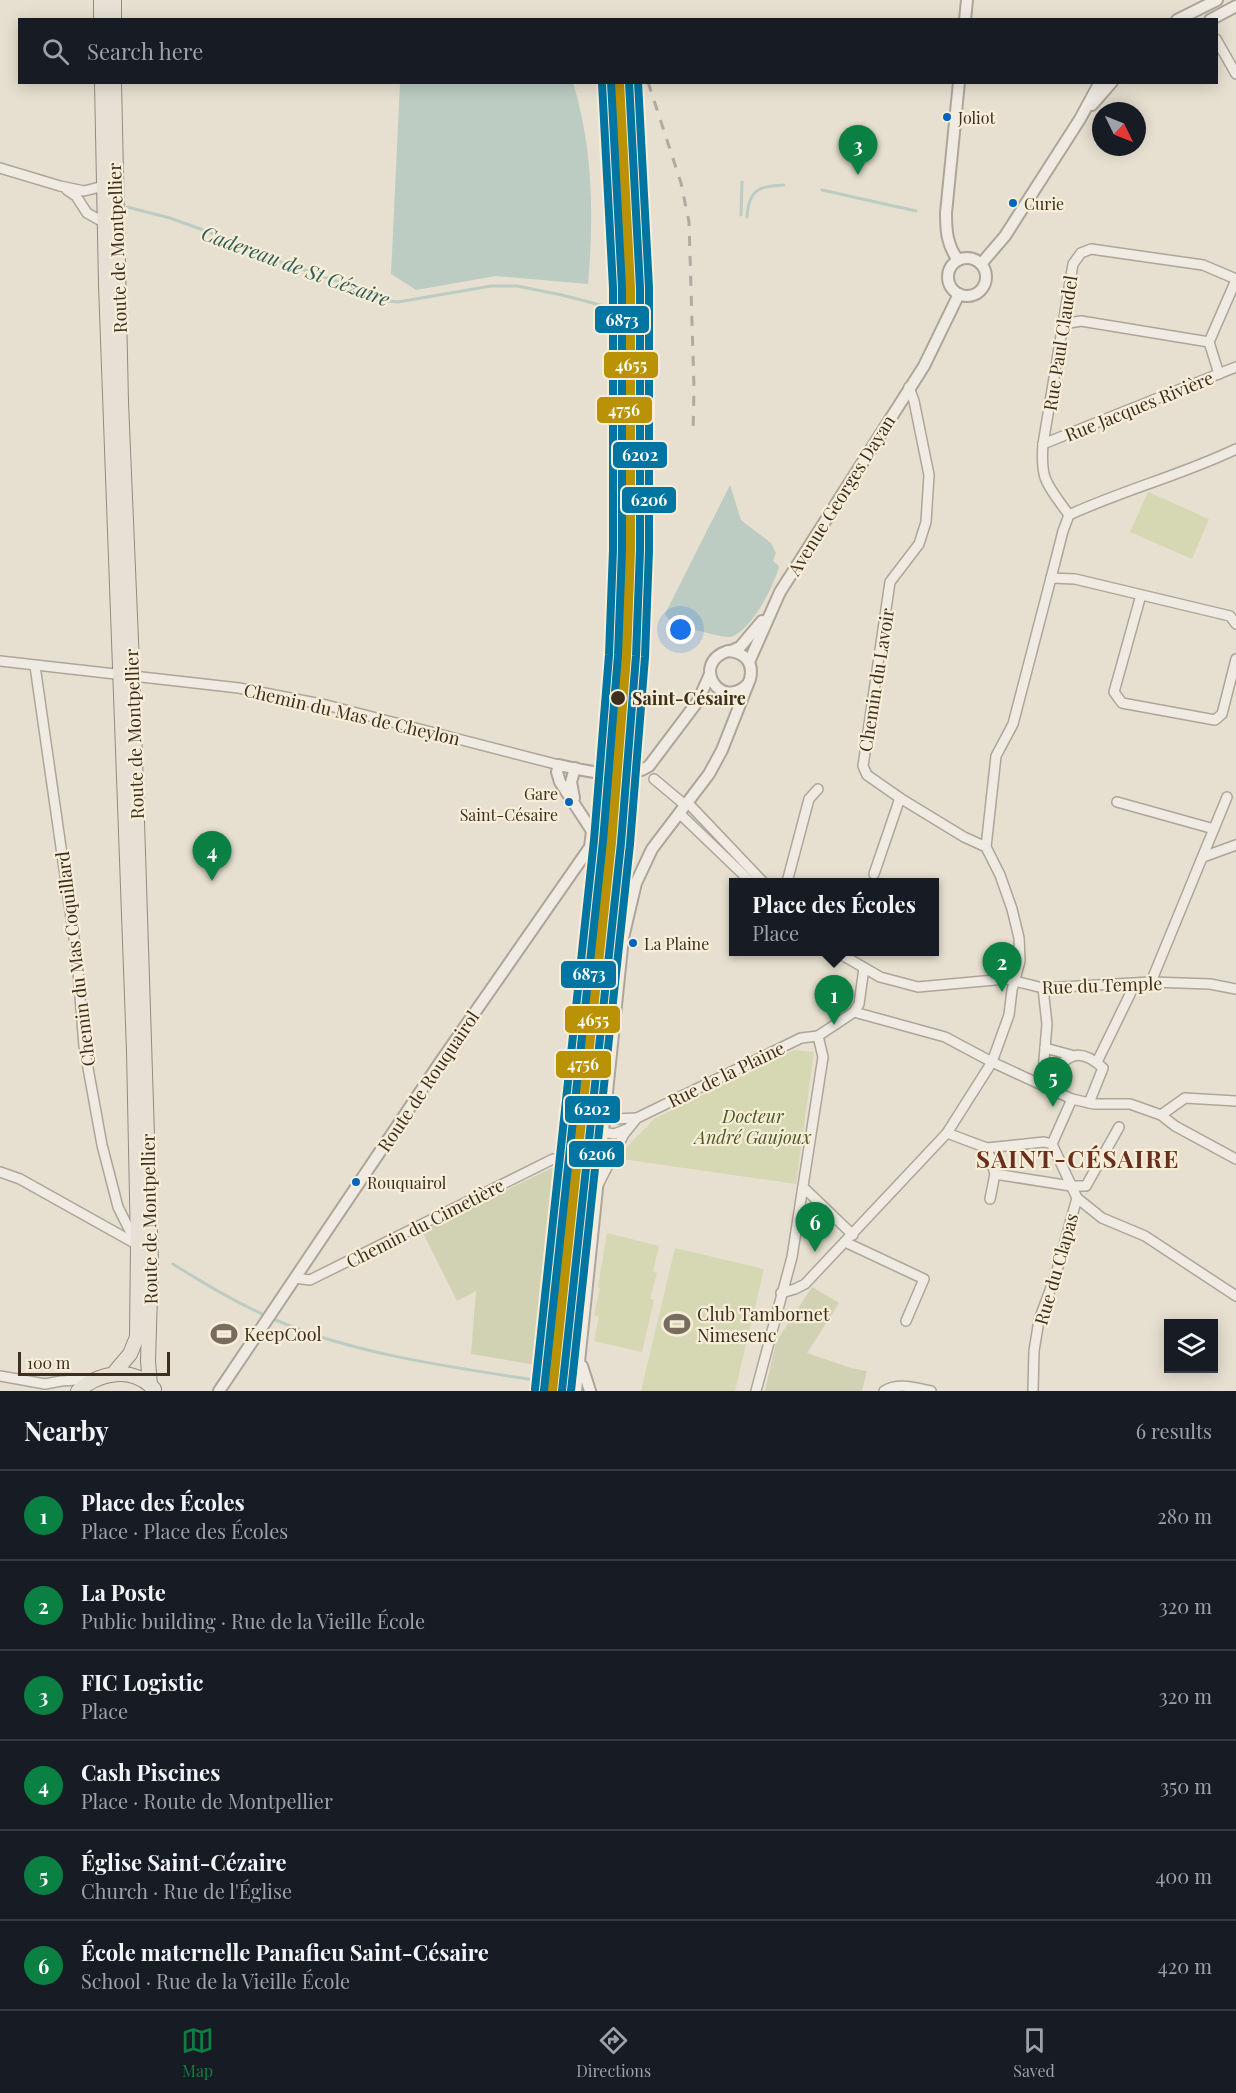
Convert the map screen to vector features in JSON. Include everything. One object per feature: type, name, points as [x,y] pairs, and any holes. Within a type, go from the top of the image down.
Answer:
[{"type":"main road","points":[[102,18],[111,1]]},
{"type":"main road","points":[[111,1],[114,18]]},
{"type":"main road","name":"Route de Montpellier","points":[[102,84],[105,223],[151,1262],[148,1361],[153,1388]]},
{"type":"main road","name":"Route de Montpellier","points":[[114,84],[138,1245],[137,1337],[130,1354],[114,1373]]},
{"type":"main road","points":[[78,1391],[93,1379],[114,1373],[131,1375],[153,1388]]},
{"type":"street","points":[[966,18],[968,0]]},
{"type":"street","points":[[1181,18],[1216,0]]},
{"type":"street","points":[[1214,18],[1236,6]]},
{"type":"street","points":[[1199,9],[1205,18]]},
{"type":"street","points":[[1218,42],[1236,74]]},
{"type":"street","points":[[958,260],[951,251],[946,234],[946,213],[959,84]]},
{"type":"street","points":[[981,264],[1005,236],[1080,119],[1099,84]]},
{"type":"street","points":[[1080,119],[1110,84]]},
{"type":"street","points":[[0,168],[84,191],[104,186]]},
{"type":"street","points":[[60,186],[76,196],[87,213],[105,223]]},
{"type":"street","name":"Rue Paul Claudel","points":[[1069,515],[1044,481],[1041,463],[1042,444],[1073,264],[1081,253],[1091,249],[1203,265],[1236,279]]},
{"type":"street","points":[[970,258],[981,264],[986,278],[984,285],[973,295],[959,294],[953,290],[948,277],[949,270],[958,260],[970,258]]},
{"type":"street","points":[[1219,374],[1209,342],[1236,279]]},
{"type":"street","points":[[909,387],[932,352],[959,294]]},
{"type":"street","points":[[1063,324],[1081,321],[1209,342]]},
{"type":"street","name":"Rue Jacques Rivière","points":[[1042,444],[1236,367]]},
{"type":"street","name":"Avenue Georges Dayan","points":[[749,662],[774,603],[791,572],[909,387]]},
{"type":"street","name":"Chemin du Lavoir","points":[[909,387],[929,475],[926,522],[919,544],[890,582],[863,766],[867,775],[900,798],[964,837],[986,847]]},
{"type":"street","points":[[781,1293],[805,1284],[947,1133],[992,1062],[1009,1015],[1012,990],[1020,961],[1019,938],[1012,909],[1000,875],[986,847],[996,756],[1013,724],[1062,531],[1069,515],[1107,498],[1142,487],[1236,449]]},
{"type":"street","points":[[1051,578],[1075,579],[1230,616],[1236,624]]},
{"type":"street","points":[[1141,595],[1114,692],[1122,702],[1215,720],[1222,714],[1236,659]]},
{"type":"street","name":"Avenue Georges Dayan","points":[[732,651],[740,647],[774,603]]},
{"type":"street","points":[[559,765],[578,769],[640,771],[649,766],[698,700],[716,657],[732,651],[744,656],[749,662],[752,673],[722,750],[709,774],[652,849],[636,883],[623,938],[576,1391]]},
{"type":"street","name":"Chemin du Mas de Cheylon","points":[[0,661],[239,688],[326,705],[559,765]]},
{"type":"street","name":"Chemin du Mas Coquillard","points":[[35,666],[77,959],[84,1046],[102,1144],[118,1207],[138,1245]]},
{"type":"street","points":[[710,674],[713,683],[735,708],[736,716]]},
{"type":"street","points":[[698,700],[714,691],[736,692],[748,684]]},
{"type":"street","name":"Route de Rouquairol","points":[[219,1390],[441,1061],[590,847],[592,831],[560,782],[557,772],[559,765]]},
{"type":"street","name":"Route de Rouquairol","points":[[575,804],[571,782],[578,769]]},
{"type":"street","points":[[654,779],[759,878]]},
{"type":"street","points":[[788,878],[809,799],[818,789]]},
{"type":"street","points":[[1151,982],[1227,797]]},
{"type":"street","points":[[874,874],[900,798]]},
{"type":"street","points":[[1117,802],[1214,829]]},
{"type":"street","points":[[684,807],[747,878]]},
{"type":"street","points":[[1203,857],[1236,845]]},
{"type":"street","name":"Rue du Temple","points":[[845,956],[880,977],[918,987],[1006,979],[1043,988],[1151,982],[1210,984],[1235,988]]},
{"type":"street","points":[[864,968],[859,1004],[854,1012],[945,1037],[992,1062],[1072,1099],[1089,1103],[1130,1104],[1161,1116],[1236,1159]]},
{"type":"street","points":[[1096,1062],[1135,984]]},
{"type":"street","points":[[1042,1084],[1047,1024],[1043,988]]},
{"type":"street","name":"Rue de la Plaine","points":[[596,1190],[627,1129],[637,1118],[801,1038],[818,1036],[854,1012]]},
{"type":"street","points":[[756,1391],[792,1257],[823,1057],[818,1036]]},
{"type":"street","points":[[1045,1048],[1071,1055],[1079,1054],[1103,1068],[1089,1103]]},
{"type":"street","points":[[1042,1084],[1071,1055]]},
{"type":"street","points":[[1161,1116],[1185,1098],[1236,1101]]},
{"type":"street","points":[[947,1133],[987,1149],[1051,1146],[1072,1099]]},
{"type":"street","name":"Rue de la Plaine","points":[[604,1116],[615,1119],[637,1118]]},
{"type":"street","points":[[994,1174],[1071,1186],[1086,1186],[1119,1127]]},
{"type":"street","points":[[602,1132],[614,1134],[627,1129]]},
{"type":"street","name":"Rue du Clapas","points":[[1033,1391],[1034,1351],[1040,1320],[1056,1274],[1077,1198],[1051,1146]]},
{"type":"street","points":[[987,1149],[994,1174],[990,1199]]},
{"type":"street","name":"Chemin du Cimetière","points":[[295,1278],[310,1280],[553,1159]]},
{"type":"street","points":[[0,1172],[20,1179],[138,1245]]},
{"type":"street","points":[[803,1187],[853,1235]]},
{"type":"street","points":[[1077,1198],[1102,1218],[1145,1236],[1236,1296]]},
{"type":"street","points":[[845,1242],[924,1279],[906,1321]]},
{"type":"street","points":[[580,1360],[590,1391]]},
{"type":"street","points":[[0,1376],[47,1388],[50,1382],[93,1379]]},
{"type":"street","points":[[884,1391],[901,1386],[931,1391]]},
{"type":"green space","points":[[1148,492],[1209,519],[1192,559],[1130,532]]},
{"type":"green space","name":"Docteur André Gaujoux","points":[[794,1050],[814,1052],[796,1184],[622,1159],[623,1151],[654,1119]]},
{"type":"green space","points":[[560,1164],[536,1365],[471,1354],[476,1291],[457,1301],[422,1231]]},
{"type":"green space","points":[[607,1233],[659,1246],[653,1271],[657,1273],[650,1299],[654,1300],[642,1352],[594,1341],[599,1317],[594,1315]]},
{"type":"green space","points":[[675,1248],[764,1269],[735,1391],[641,1391]]},
{"type":"green space","points":[[812,1287],[839,1303],[807,1353],[867,1371],[862,1391],[765,1391],[776,1342]]},
{"type":"shaded area","points":[[400,84],[573,84],[585,132],[590,182],[591,233],[588,284],[496,276],[416,290],[391,274]]},
{"type":"shaded area","points":[[730,485],[741,520],[771,543],[776,553],[773,561],[779,566],[767,596],[753,618],[738,634],[726,637],[671,623],[665,614]]},
{"type":"waterway","points":[[741,215],[742,182]]},
{"type":"waterway","points":[[747,217],[750,200],[757,191],[768,186],[784,185]]},
{"type":"waterway","points":[[822,190],[916,211]]},
{"type":"waterway","name":"Cadereau de St Cézaire","points":[[127,207],[170,218],[242,244],[249,251],[351,286],[379,300],[398,302],[491,286],[517,286],[608,307]]},
{"type":"waterway","points":[[173,1264],[251,1309],[311,1334],[383,1354],[567,1385]]},
{"type":"railway","points":[[649,84],[681,183],[689,222],[694,388],[693,433]]},
{"type":"transit line","points":[[535,1389],[594,840],[609,655],[613,550],[613,288],[602,84]]},
{"type":"transit line","name":"6873","points":[[544,1390],[603,841],[618,655],[622,550],[622,288],[611,84]]},
{"type":"transit line","name":"4756","points":[[548,1391],[607,842],[623,624],[625,289],[614,84]]},
{"type":"transit line","name":"4655","points":[[553,1391],[612,842],[627,656],[631,550],[631,288],[620,84]]},
{"type":"transit line","name":"6202","points":[[562,1391],[621,843],[636,656],[640,550],[640,288],[629,84]]},
{"type":"transit line","name":"6206","points":[[571,1391],[630,844],[645,657],[649,550],[649,288],[638,84]]},
{"type":"place","name":"Joliot","points":[[947,117]]},
{"type":"place","name":"FIC Logistic","points":[[858,175]]},
{"type":"place","name":"Curie","points":[[1013,203]]},
{"type":"place","name":"Saint-Césaire","points":[[618,698]]},
{"type":"place","name":"Gare Saint-Césaire","points":[[569,802]]},
{"type":"place","name":"Cash Piscines","points":[[212,881]]},
{"type":"place","name":"La Plaine","points":[[633,943]]},
{"type":"place","name":"La Poste","points":[[1002,992]]},
{"type":"place","name":"Place des Écoles","points":[[834,1025]]},
{"type":"place","name":"Église Saint-Cézaire","points":[[1053,1107]]},
{"type":"place","name":"Rouquairol","points":[[356,1182]]},
{"type":"place","name":"École maternelle Panafieu Saint-Césaire","points":[[815,1252]]},
{"type":"place","name":"Club Tambornet Nimesenc","points":[[677,1324]]},
{"type":"place","name":"KeepCool","points":[[224,1334]]},
{"type":"district","name":"SAINT-CÉSAIRE","points":[[1078,1158]]}]
